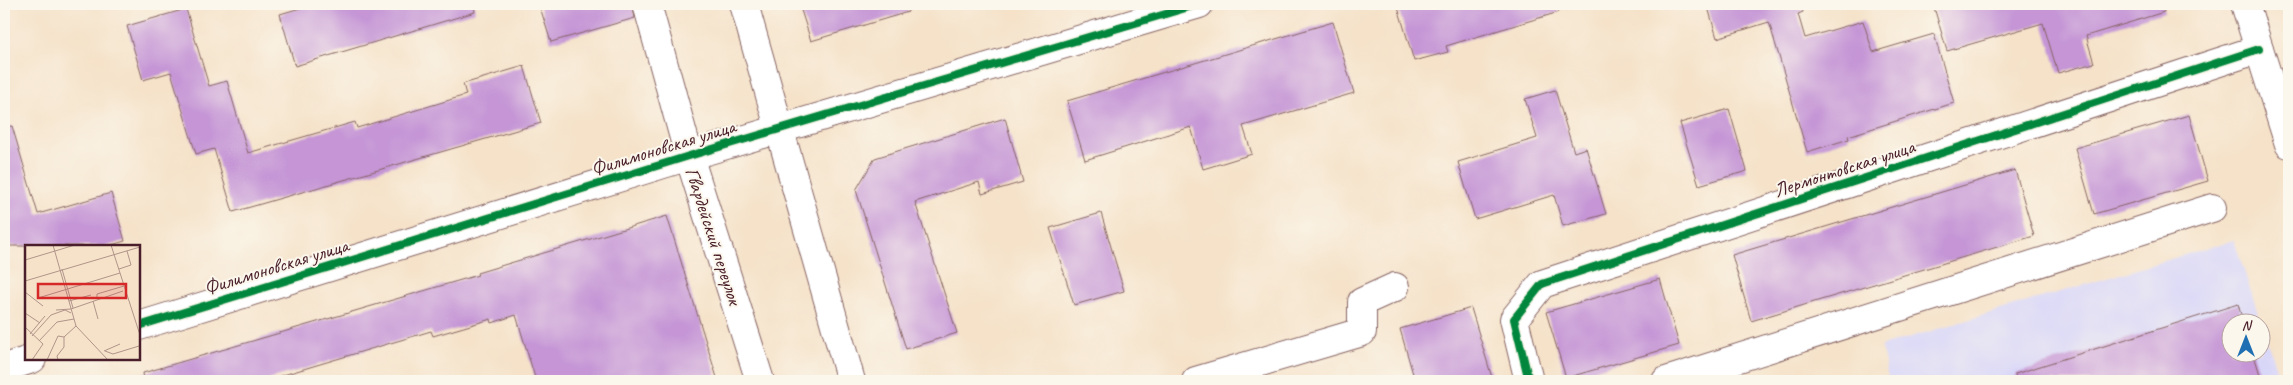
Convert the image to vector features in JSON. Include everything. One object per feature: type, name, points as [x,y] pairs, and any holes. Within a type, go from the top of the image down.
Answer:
[{"type":"street","name":"Гвардейский переулок","points":[[647,4],[688,156],[760,381]]},
{"type":"street","points":[[744,4],[851,381]]},
{"type":"street","name":"Филимоновская улица","points":[[140,326],[688,156],[1199,4]]},
{"type":"street","points":[[2245,4],[2289,144]]},
{"type":"street","name":"Лермонтовская улица","points":[[1529,381],[1514,319],[1542,284],[2259,48]]},
{"type":"street","points":[[1666,381],[2212,208]]},
{"type":"street","points":[[1196,381],[1362,332],[1362,302],[1395,287]]},
{"type":"street","points":[[4,368],[29,360]]},
{"type":"shaded area","points":[[2234,240],[2257,312],[2220,312],[2220,362],[2270,362],[2270,350],[2280,381],[1877,381],[1888,377],[1881,346]]},
{"type":"building","points":[[314,4],[474,4],[475,12],[295,66],[280,14]]},
{"type":"building","points":[[539,4],[632,4],[635,18],[551,42]]},
{"type":"building","points":[[799,4],[907,4],[908,12],[811,41]]},
{"type":"building","points":[[1397,4],[1558,4],[1559,12],[1446,46],[1448,52],[1414,61]]},
{"type":"building","points":[[1707,4],[1802,4],[1803,12],[1798,14],[1805,38],[1863,21],[1873,52],[1934,34],[1954,103],[1848,136],[1849,139],[1807,152],[1769,22],[1717,38]]},
{"type":"building","points":[[1933,4],[2163,4],[2164,12],[2086,36],[2094,63],[2058,73],[2043,23],[1947,51]]},
{"type":"building","points":[[186,9],[209,86],[227,81],[248,153],[355,122],[357,128],[466,95],[463,84],[524,66],[541,123],[233,212],[214,149],[196,154],[171,72],[143,80],[127,26]]},
{"type":"building","points":[[1333,22],[1354,93],[1243,126],[1252,154],[1203,169],[1191,127],[1085,160],[1067,101]]},
{"type":"building","points":[[1555,90],[1574,152],[1586,148],[1606,214],[1563,226],[1554,195],[1475,219],[1458,162],[1537,138],[1525,99]]},
{"type":"building","points":[[1729,109],[1747,171],[1699,185],[1680,123]]},
{"type":"building","points":[[2189,115],[2208,181],[2094,214],[2075,148]]},
{"type":"building","points":[[1005,118],[1023,182],[982,194],[979,182],[915,202],[957,333],[906,349],[856,190],[875,158]]},
{"type":"building","points":[[12,126],[38,214],[111,193],[125,241],[111,245],[4,246],[4,127]]},
{"type":"building","points":[[2015,170],[2034,236],[1751,321],[1732,255]]},
{"type":"building","points":[[1101,213],[1124,291],[1074,305],[1050,228]]},
{"type":"building","points":[[667,216],[718,381],[536,381],[516,315],[492,323],[491,319],[433,336],[431,331],[263,381],[144,381],[143,373],[478,275],[477,273]]},
{"type":"building","points":[[1660,279],[1679,345],[1566,378],[1546,312]]},
{"type":"building","points":[[2238,304],[2240,312],[2220,312],[2220,362],[2256,362],[2262,381],[2016,381],[2015,374]]},
{"type":"building","points":[[1471,308],[1493,381],[1415,381],[1400,329]]},
{"type":"cycle path","points":[[140,326],[689,156],[1199,4]]},
{"type":"cycle path","points":[[1529,381],[1514,319],[1542,284],[2259,49]]}]
